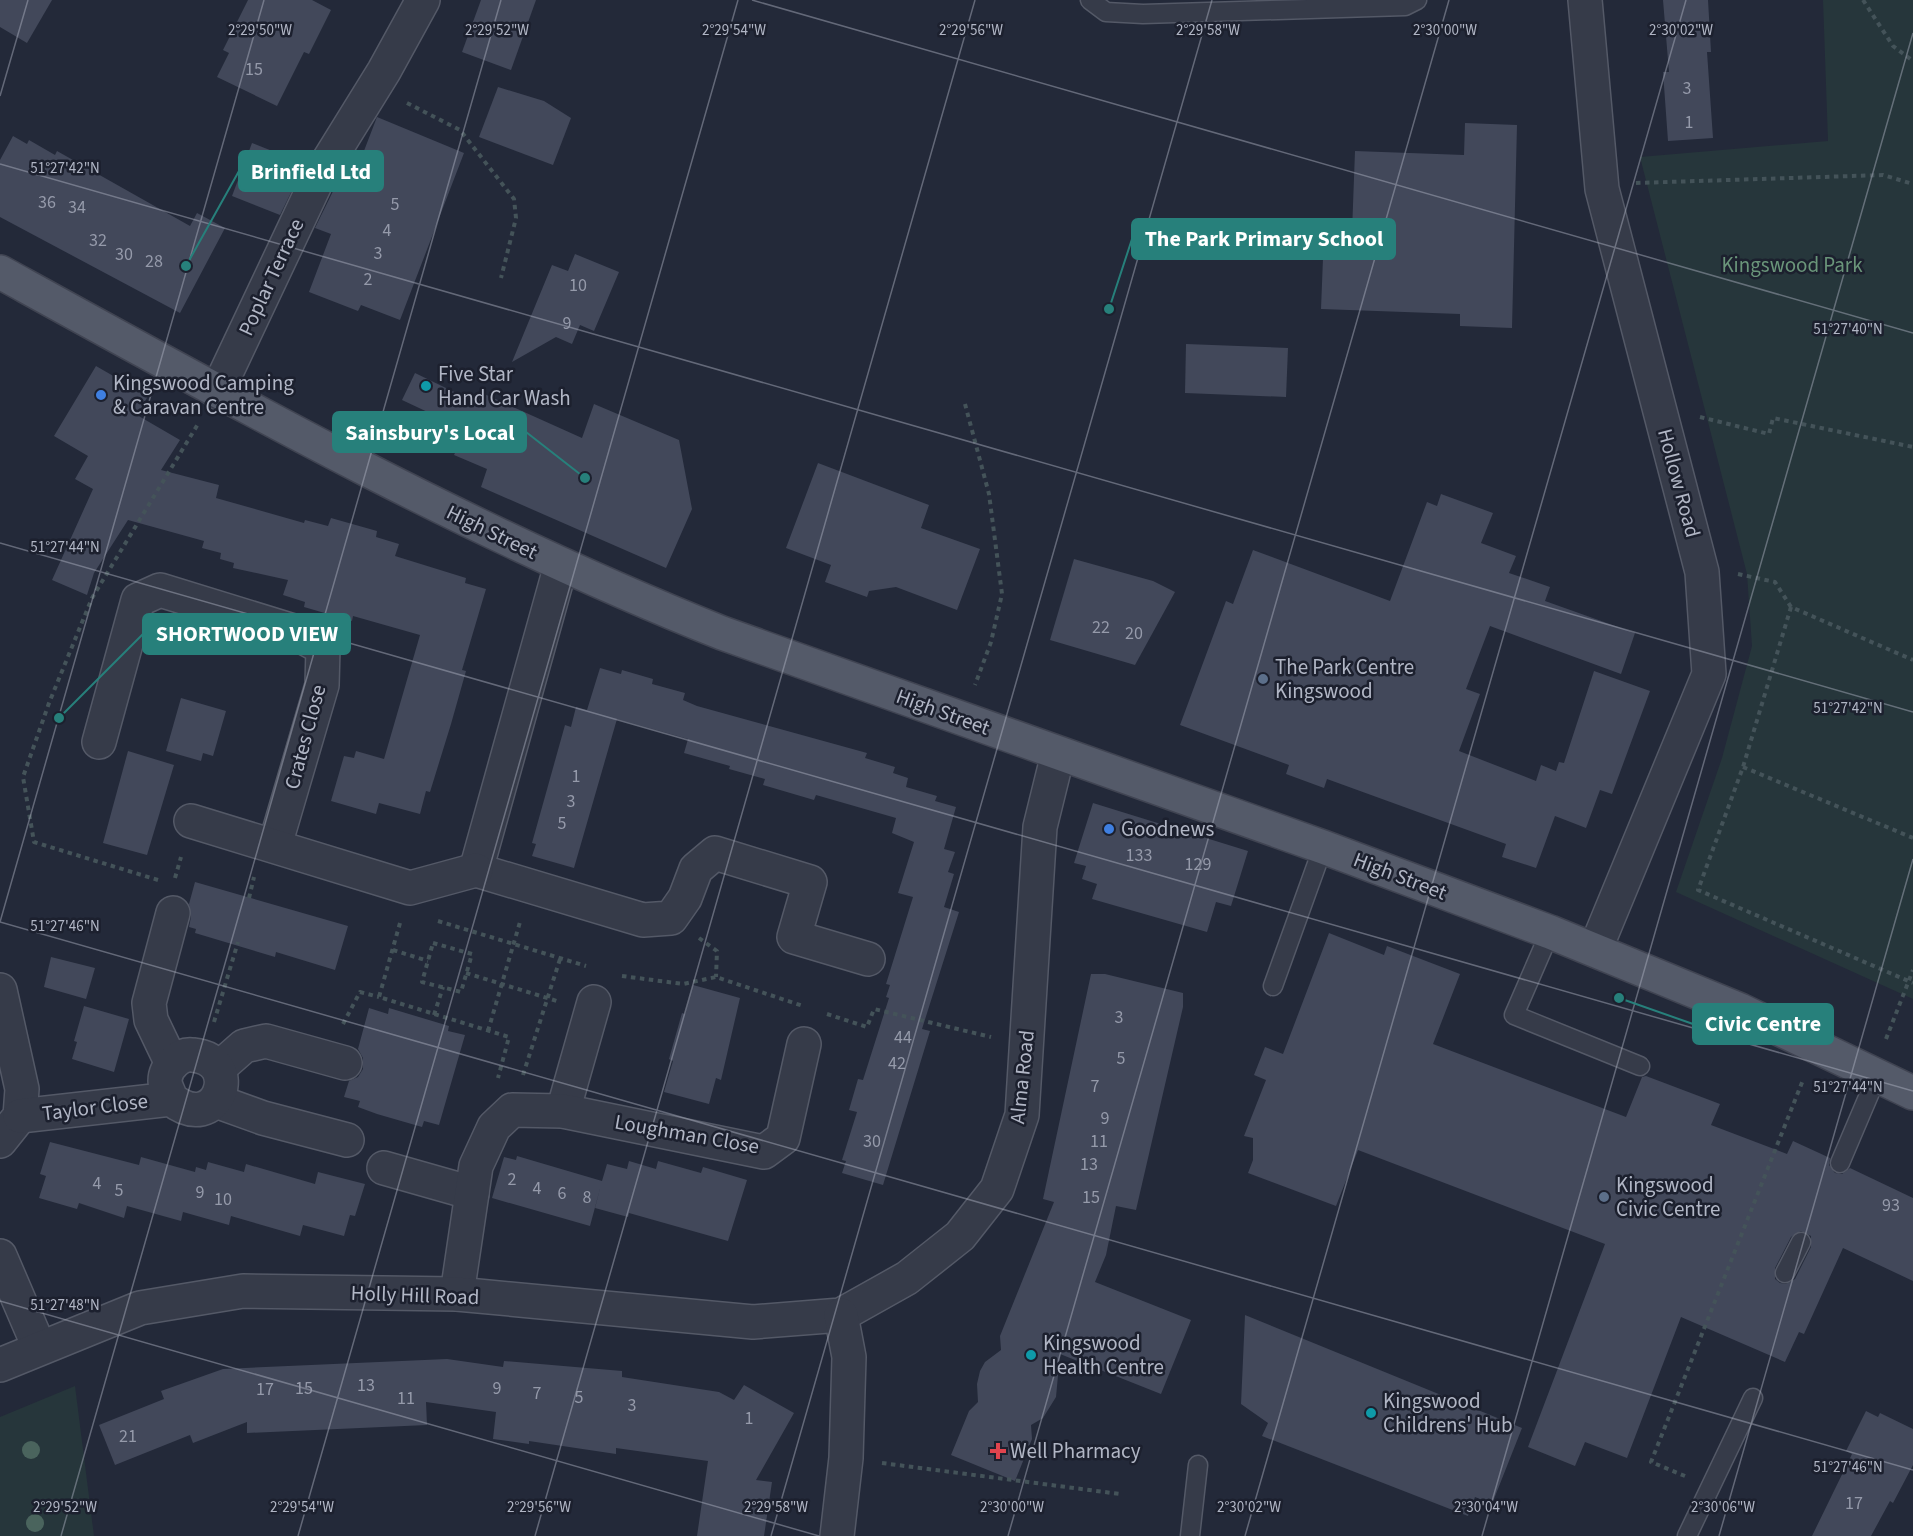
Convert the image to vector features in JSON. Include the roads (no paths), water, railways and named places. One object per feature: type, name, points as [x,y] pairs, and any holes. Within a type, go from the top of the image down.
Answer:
[{"type":"main road","name":"High Street","points":[[0,272],[217,392],[394,485],[561,566],[722,633],[1323,847],[1550,932],[1740,1010],[1913,1092]]},
{"type":"street","name":"Poplar Terrace","points":[[217,392],[319,176],[378,80],[423,0]]},
{"type":"street","name":"Hollow Road","points":[[1585,0],[1602,189],[1702,572],[1709,674],[1595,950]]},
{"type":"street","points":[[476,870],[561,566]]},
{"type":"street","name":"Crates Close","points":[[99,742],[138,600],[160,590],[290,630],[323,648],[322,685],[275,845]]},
{"type":"street","name":"Alma Road","points":[[841,1315],[908,1278],[960,1236],[997,1189],[1022,1115],[1040,827],[1058,754]]},
{"type":"street","points":[[191,821],[410,888],[476,870],[643,920],[671,918],[685,898],[696,869],[715,854],[810,882],[794,937],[868,959]]},
{"type":"street","points":[[173,899],[149,1003],[151,1020],[172,1064],[187,1054],[212,1062],[244,1046],[266,1041],[336,1061]]},
{"type":"street","points":[[0,990],[22,1089],[10,1129]]},
{"type":"street","points":[[563,1111],[594,1002]]},
{"type":"street","name":"Loughman Close","points":[[472,1193],[476,1166],[494,1127],[512,1110],[563,1111],[764,1152],[783,1138],[804,1044]]},
{"type":"street","points":[[212,1062],[223,1086],[216,1101],[263,1118],[347,1140]]},
{"type":"street","name":"Taylor Close","points":[[172,1064],[165,1080],[171,1099],[183,1109],[201,1110],[216,1101]]},
{"type":"street","name":"Taylor Close","points":[[10,1129],[171,1099]]},
{"type":"street","points":[[384,1168],[472,1193],[457,1294]]},
{"type":"street","points":[[0,1256],[39,1347]]},
{"type":"street","name":"Holly Hill Road","points":[[0,1365],[39,1347],[140,1308],[243,1291],[457,1294],[753,1322],[841,1315]]},
{"type":"street","points":[[837,1536],[846,1458],[849,1357],[841,1315]]},
{"type":"lane","points":[[1090,0],[1106,12],[1143,14],[1405,6],[1417,0]]},
{"type":"lane","points":[[1272,986],[1323,847]]},
{"type":"lane","points":[[1550,932],[1514,1015],[1640,1066]]},
{"type":"lane","points":[[1839,1163],[1875,1074]]},
{"type":"lane","points":[[1785,1274],[1801,1242]]},
{"type":"lane","points":[[1687,1536],[1752,1398]]},
{"type":"lane","points":[[1190,1536],[1198,1465]]},
{"type":"place","name":"Brinfield Ltd","points":[[186,266]]},
{"type":"place","name":"The Park Primary School","points":[[1109,309]]},
{"type":"place","name":"Five Star Hand Car Wash","points":[[426,386]]},
{"type":"place","name":"Kingswood Camping & Caravan Centre","points":[[101,395]]},
{"type":"place","name":"Sainsbury's Local","points":[[585,478]]},
{"type":"place","name":"The Park Centre Kingswood","points":[[1263,679]]},
{"type":"place","name":"SHORTWOOD VIEW","points":[[59,718]]},
{"type":"place","name":"Goodnews","points":[[1109,829]]},
{"type":"place","name":"Civic Centre","points":[[1619,998]]},
{"type":"place","name":"Kingswood Civic Centre","points":[[1604,1197]]},
{"type":"place","name":"Kingswood Health Centre","points":[[1031,1355]]},
{"type":"place","name":"Kingswood Childrens' Hub","points":[[1371,1413]]},
{"type":"place","name":"Well Pharmacy","points":[[998,1451]]},
{"type":"park label","name":"Kingswood Park","points":[[1792,265]]}]
